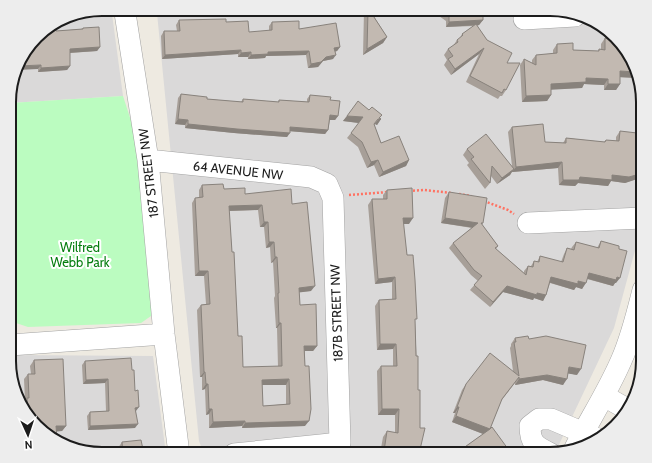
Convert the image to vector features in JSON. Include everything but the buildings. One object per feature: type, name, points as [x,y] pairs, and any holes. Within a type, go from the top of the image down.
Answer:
[{"type":"street","name":"187 STREET NW","points":[[125,16],[148,160],[164,334],[178,447]]},
{"type":"street","points":[[524,19],[560,17]]},
{"type":"street","name":"64 AVENUE NW","points":[[148,160],[311,177],[330,191]]},
{"type":"street","name":"187B STREET NW","points":[[301,447],[340,443],[330,191]]},
{"type":"street","points":[[528,223],[636,218]]},
{"type":"street","points":[[585,439],[622,359],[636,314]]},
{"type":"street","points":[[16,345],[164,334]]},
{"type":"street","points":[[604,396],[622,406]]},
{"type":"street","points":[[539,447],[530,438],[530,426],[538,419],[551,419],[584,440]]},
{"type":"path","points":[[402,192],[424,190],[468,195],[474,198]]},
{"type":"path","points":[[330,191],[349,195],[394,192]]},
{"type":"path","points":[[481,200],[508,210],[528,223]]},
{"type":"shaded area","points":[[97,16],[112,16],[123,96],[16,103],[19,80],[25,64],[41,41],[64,25],[85,18]]},
{"type":"shaded area","points":[[157,16],[555,16],[572,19],[583,23],[593,28],[611,41],[627,64],[633,80],[636,97],[636,247],[614,328],[558,446],[201,447],[199,441]]},
{"type":"shaded area","points":[[16,355],[153,356],[165,447],[97,447],[74,442],[59,435],[48,427],[48,415],[35,415],[25,399],[19,383]]},
{"type":"green space","name":"Wilfred Webb Park","points":[[123,96],[136,136],[155,307],[151,316],[141,323],[28,327],[16,323],[16,103]]}]
